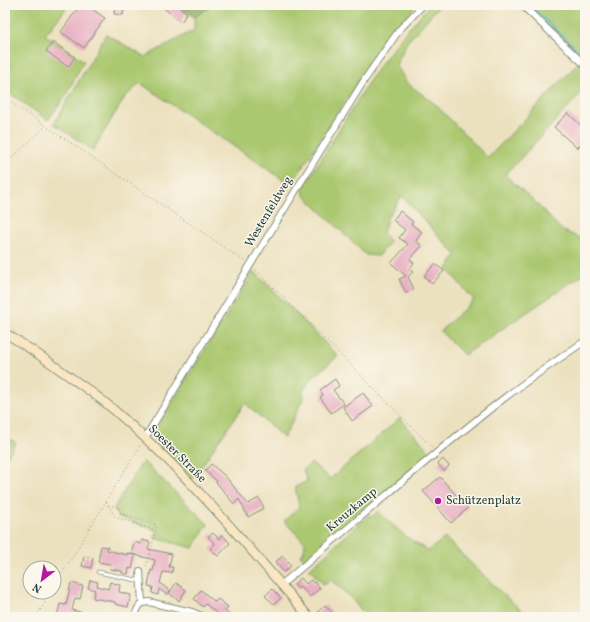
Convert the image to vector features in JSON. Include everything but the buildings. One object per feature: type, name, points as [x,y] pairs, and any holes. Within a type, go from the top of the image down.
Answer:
[{"type":"main road","name":"Soester Straße","points":[[5,333],[81,385],[113,409],[145,438],[210,504],[309,617]]},
{"type":"street","name":"Westenfeldweg","points":[[145,438],[250,264],[365,79],[400,29],[423,5]]},
{"type":"street","points":[[522,5],[585,65]]},
{"type":"street","name":"Kreuzkamp","points":[[281,585],[503,399],[585,341]]},
{"type":"street","points":[[140,571],[142,603]]},
{"type":"street","points":[[135,617],[139,606],[142,603],[149,602],[192,612],[204,617]]},
{"type":"lane","points":[[98,572],[141,582]]},
{"type":"path","points":[[5,98],[236,256],[250,264],[438,453]]},
{"type":"path","points":[[5,164],[46,126]]},
{"type":"path","points":[[62,574],[145,438]]},
{"type":"path","points":[[106,502],[114,516],[156,531]]},
{"type":"path","points":[[108,506],[117,506],[121,513],[156,525],[156,531],[147,564],[140,571]]},
{"type":"path","points":[[36,617],[46,600]]},
{"type":"green space","points":[[5,5],[69,5],[45,35],[84,61],[65,97],[48,120],[5,90]]},
{"type":"green space","points":[[177,5],[213,5],[194,17]]},
{"type":"green space","points":[[213,5],[416,5],[375,55],[291,185],[140,83],[125,97],[93,150],[54,124],[106,34],[145,57],[194,30],[194,17]]},
{"type":"green space","points":[[430,5],[440,5],[407,42],[396,65],[407,83],[435,104],[488,158],[578,63],[585,70],[585,89],[505,175],[534,201],[563,231],[585,240],[585,273],[464,355],[440,331],[474,300],[447,269],[456,255],[402,196],[387,218],[383,233],[390,242],[379,256],[366,255],[304,195],[303,188],[378,68],[404,34]]},
{"type":"green space","points":[[525,5],[585,5],[585,35],[579,46],[585,51],[585,63]]},
{"type":"green space","points":[[254,271],[338,356],[311,379],[303,391],[303,399],[284,438],[245,403],[192,480],[151,436]]},
{"type":"green space","points":[[400,418],[431,453],[305,560],[300,555],[304,551],[305,543],[284,521],[299,507],[295,487],[307,481],[303,470],[312,463],[330,479]]},
{"type":"green space","points":[[5,436],[16,443],[5,460]]},
{"type":"green space","points":[[143,461],[208,524],[193,548],[155,538],[156,530],[118,517],[114,508]]},
{"type":"green space","points":[[378,511],[405,536],[428,551],[445,538],[529,617],[367,617],[349,596],[331,580],[324,585],[309,569],[369,515],[372,517]]},
{"type":"waterway","points":[[528,5],[585,58]]},
{"type":"place","name":"Schützenplatz","points":[[438,501]]}]
